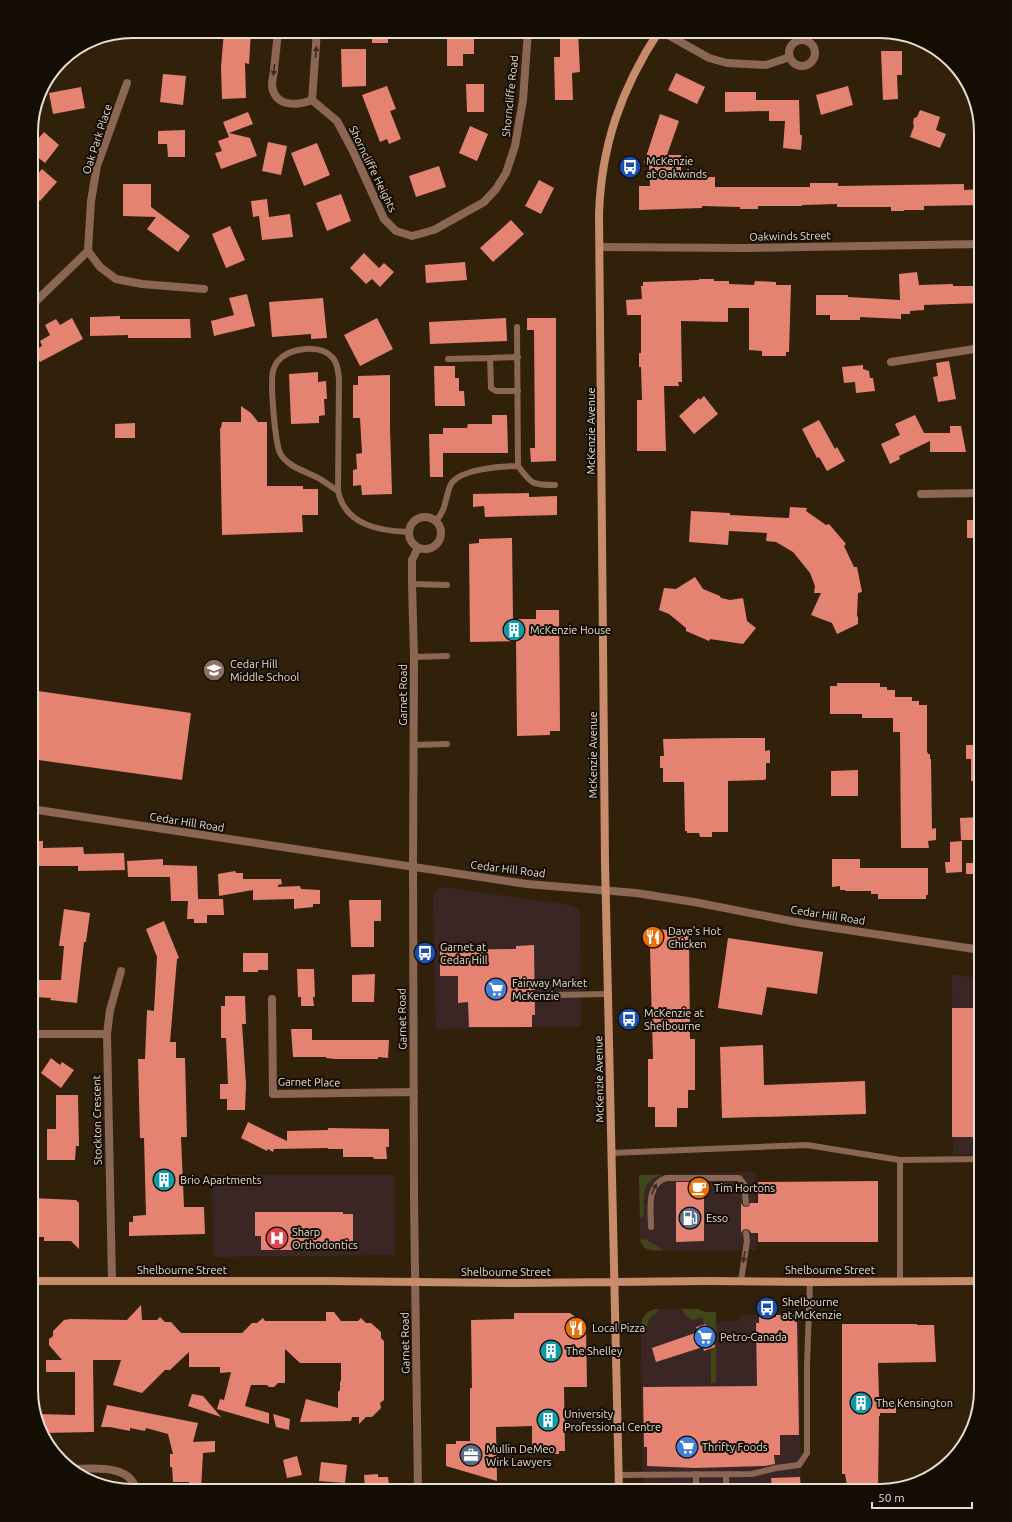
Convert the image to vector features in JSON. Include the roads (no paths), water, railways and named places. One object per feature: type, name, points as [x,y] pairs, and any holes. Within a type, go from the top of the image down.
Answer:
[{"type":"main road","name":"McKenzie Avenue","points":[[619,1484],[606,891],[600,196],[605,158],[610,136],[626,91],[636,70],[656,38]]},
{"type":"main road","name":"Shelbourne Street","points":[[38,1281],[810,1282],[974,1280]]},
{"type":"street","points":[[277,38],[272,86],[276,96],[282,102],[292,105],[302,104],[312,100],[316,38]]},
{"type":"street","name":"Shorncliffe Road","points":[[396,231],[412,236],[434,230],[484,202],[496,189],[506,173],[515,146],[523,100],[527,38]]},
{"type":"street","points":[[672,38],[701,54],[722,62],[766,64],[790,57]]},
{"type":"street","name":"Oak Park Place","points":[[88,251],[91,201],[97,166],[127,83]]},
{"type":"street","name":"Shorncliffe Heights","points":[[312,100],[337,121],[353,151],[384,219],[396,231]]},
{"type":"street","name":"Oakwinds Street","points":[[600,247],[743,248],[974,244]]},
{"type":"street","points":[[38,299],[88,251],[100,267],[116,279],[142,284],[204,289]]},
{"type":"street","points":[[892,362],[974,349]]},
{"type":"street","points":[[921,494],[974,493]]},
{"type":"street","points":[[427,517],[436,521],[441,530],[440,540],[437,544],[428,550],[418,548],[411,542],[408,532],[413,522],[417,519],[427,517]]},
{"type":"street","name":"Garnet Road","points":[[418,548],[412,560],[414,657],[413,866],[415,1282],[418,1484]]},
{"type":"street","name":"Cedar Hill Road","points":[[38,810],[527,884],[581,887],[606,891],[636,893],[694,902],[801,923],[974,949]]},
{"type":"street","name":"Stockton Crescent","points":[[112,1281],[107,1034],[110,1010],[121,971]]},
{"type":"street","name":"Garnet Place","points":[[272,999],[273,1094],[414,1092]]},
{"type":"street","points":[[38,1034],[107,1034]]},
{"type":"street","points":[[81,1469],[104,1468],[126,1473],[134,1484]]},
{"type":"lane","points":[[517,326],[518,466],[531,482],[541,485],[555,485]]},
{"type":"lane","points":[[338,491],[320,479],[290,464],[280,453],[272,391],[273,371],[278,361],[287,353],[304,349],[320,350],[333,358],[337,367],[339,379],[338,491],[339,497],[352,518],[375,529],[408,532]]},
{"type":"lane","points":[[448,359],[518,357]]},
{"type":"lane","points":[[490,358],[491,388],[496,391],[518,391]]},
{"type":"lane","points":[[436,521],[441,515],[452,484],[462,474],[504,466],[518,466]]},
{"type":"lane","points":[[412,584],[446,585]]},
{"type":"lane","points":[[414,657],[447,656]]},
{"type":"lane","points":[[414,745],[447,744]]},
{"type":"lane","points":[[555,995],[609,994]]},
{"type":"lane","points":[[611,1153],[807,1145],[900,1160],[974,1160]]},
{"type":"lane","points":[[900,1160],[900,1281]]},
{"type":"lane","points":[[651,1227],[652,1191],[658,1182],[666,1178],[739,1178],[744,1184],[746,1203]]},
{"type":"lane","points":[[741,1281],[747,1241],[746,1233]]},
{"type":"lane","points":[[619,1475],[752,1474],[776,1468],[799,1465],[807,1453],[807,1364],[810,1282]]},
{"type":"lane","points":[[696,1474],[696,1484]]},
{"type":"lane","points":[[726,1474],[726,1484]]},
{"type":"place","name":"McKenzie at Oakwinds","points":[[630,167]]},
{"type":"place","name":"McKenzie House","points":[[514,630]]},
{"type":"place","name":"Cedar Hill Middle School","points":[[214,670]]},
{"type":"place","name":"Dave's Hot Chicken","points":[[653,937]]},
{"type":"place","name":"Garnet at Cedar Hill","points":[[425,953]]},
{"type":"place","name":"Fairway Market McKenzie","points":[[496,989]]},
{"type":"place","name":"McKenzie at Shelbourne","points":[[629,1019]]},
{"type":"place","name":"Brio Apartments","points":[[164,1180]]},
{"type":"place","name":"Tim Hortons","points":[[699,1188]]},
{"type":"place","name":"Esso","points":[[690,1218]]},
{"type":"place","name":"Sharp Orthodontics","points":[[277,1238]]},
{"type":"place","name":"Shelbourne at McKenzie","points":[[767,1308]]},
{"type":"place","name":"Local Pizza","points":[[576,1328]]},
{"type":"place","name":"Petro-Canada","points":[[705,1337]]},
{"type":"place","name":"The Shelley","points":[[551,1351]]},
{"type":"place","name":"The Kensington","points":[[861,1403]]},
{"type":"place","name":"University Professional Centre","points":[[548,1420]]},
{"type":"place","name":"Thrifty Foods","points":[[687,1447]]},
{"type":"place","name":"Mullin DeMeo Wirk Lawyers","points":[[471,1455]]}]
